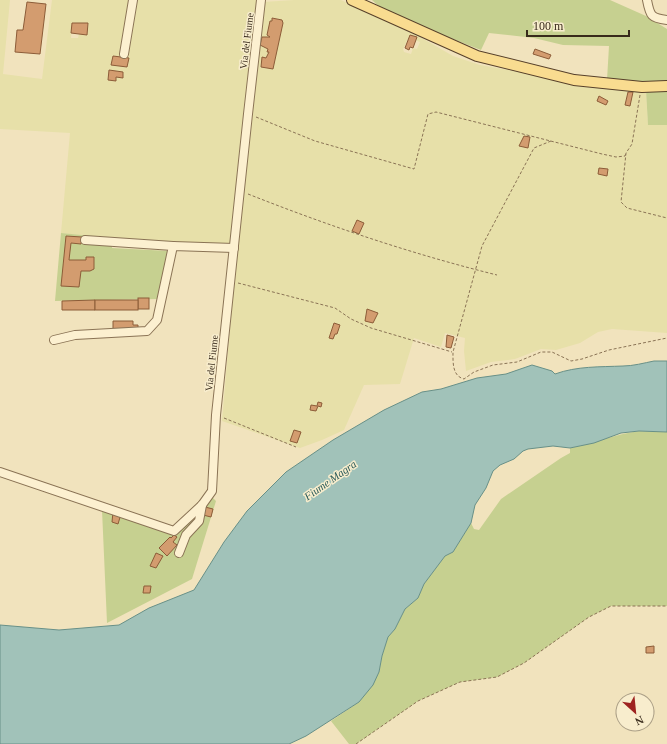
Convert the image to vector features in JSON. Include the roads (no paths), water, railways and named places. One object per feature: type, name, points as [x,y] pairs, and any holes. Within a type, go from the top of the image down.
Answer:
[{"type":"main road","points":[[352,0],[477,56],[574,80],[642,86],[667,86]]},
{"type":"street","points":[[124,54],[133,0]]},
{"type":"street","name":"Via del Fiume","points":[[0,472],[174,531],[202,505],[212,491],[216,415],[248,114],[262,0]]},
{"type":"street","points":[[647,0],[651,15],[656,18],[667,20]]},
{"type":"street","points":[[85,240],[173,246],[234,248]]},
{"type":"street","points":[[54,340],[75,335],[147,331],[157,320],[173,246]]},
{"type":"street","points":[[179,553],[186,535],[199,521],[202,505]]},
{"type":"water","name":"Fiume Magra","points":[[654,361],[667,361],[667,432],[639,431],[621,433],[594,443],[570,448],[553,446],[528,449],[523,451],[514,459],[500,465],[493,471],[486,488],[475,505],[471,523],[453,552],[445,556],[424,584],[418,598],[405,609],[395,629],[388,637],[379,672],[373,685],[359,702],[306,736],[289,744],[0,744],[0,625],[59,630],[119,625],[149,608],[194,590],[224,542],[247,511],[286,472],[333,440],[384,410],[422,392],[441,389],[477,378],[506,374],[532,365],[552,371],[555,374],[580,368],[631,366]]}]
